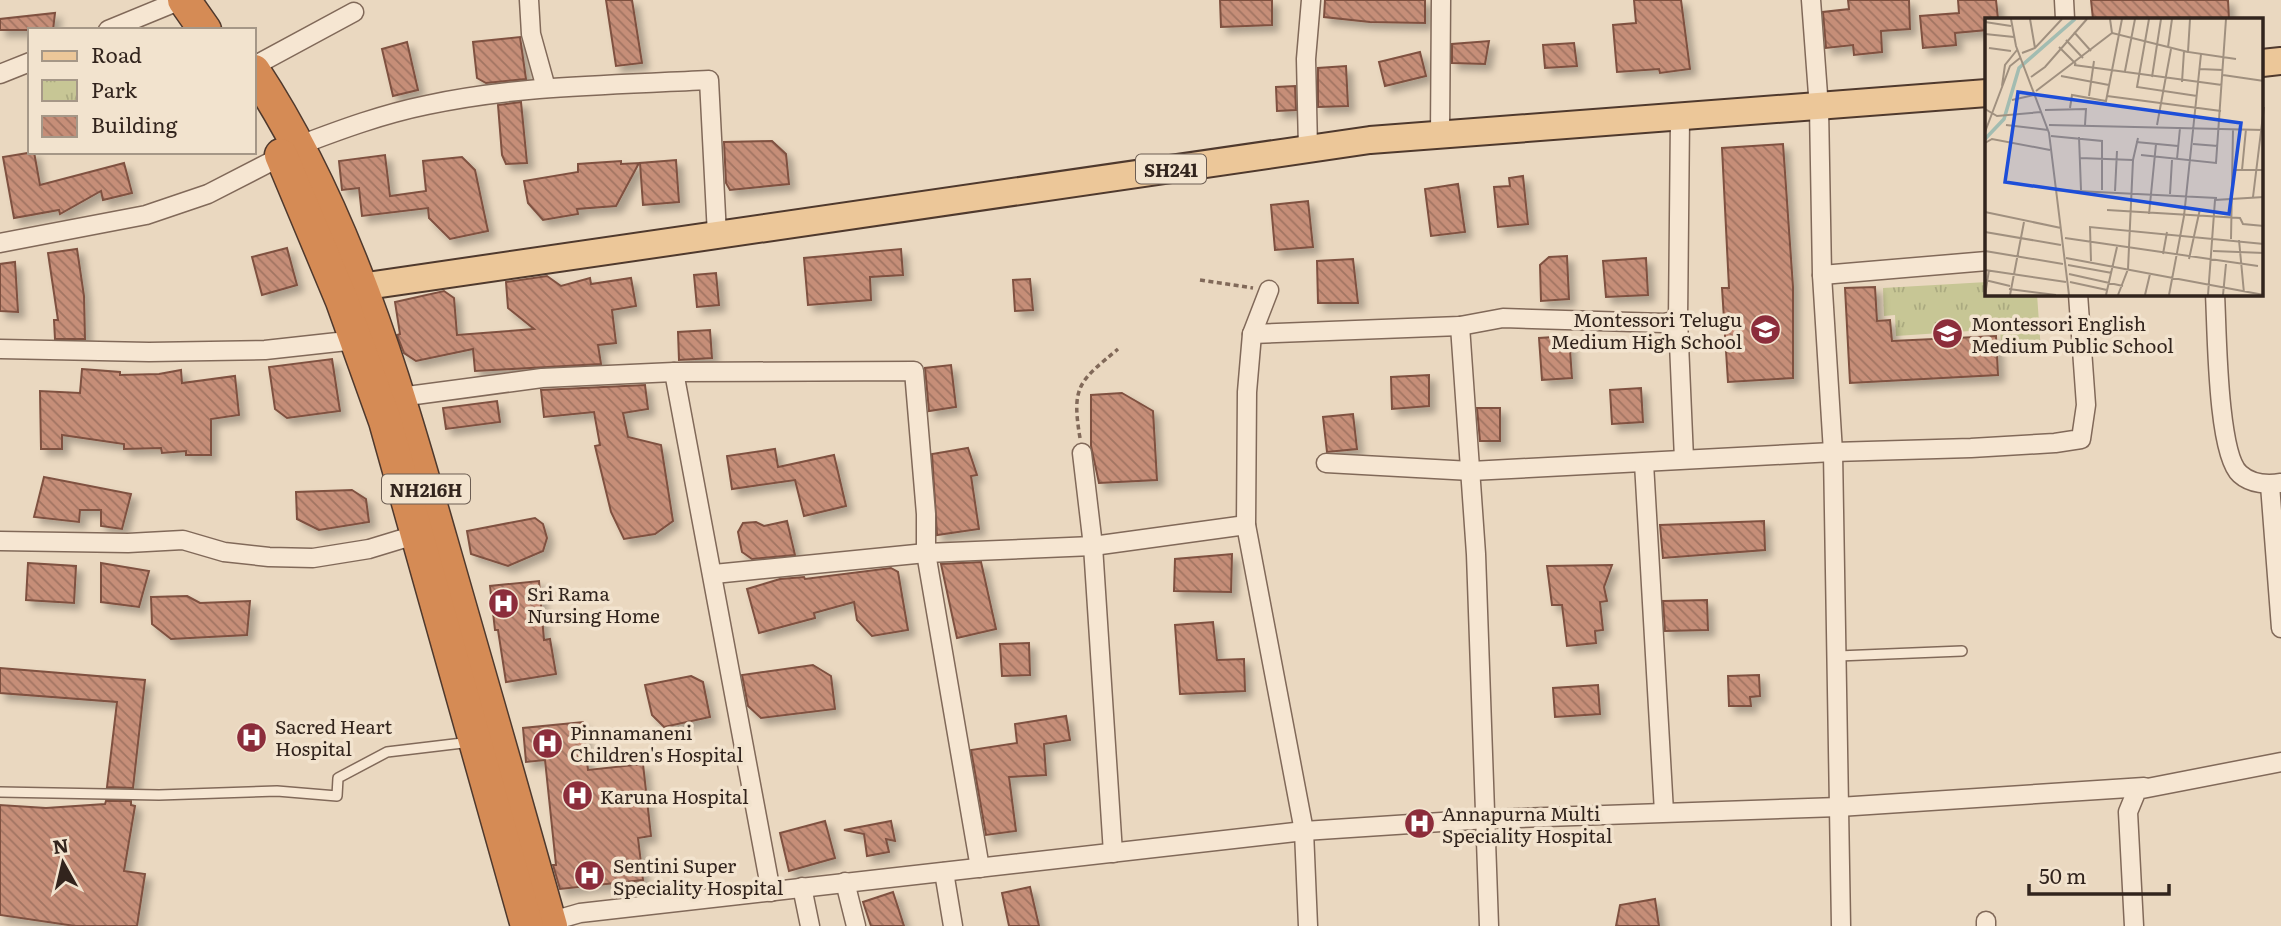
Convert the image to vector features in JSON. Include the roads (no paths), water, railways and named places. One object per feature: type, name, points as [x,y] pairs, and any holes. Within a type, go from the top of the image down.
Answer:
[{"type":"highway","points":[[183,0],[204,28]]},
{"type":"highway","points":[[206,0],[225,28]]},
{"type":"highway","name":"NH216H","points":[[256,72],[291,150],[360,286],[400,397],[487,743],[539,925]]},
{"type":"highway","name":"NH216H","points":[[256,106],[291,150],[385,421],[415,535],[487,743]]},
{"type":"main road","name":"SH241","points":[[360,286],[1308,149],[1440,135],[1985,93]]},
{"type":"street","points":[[113,28],[183,0]]},
{"type":"street","points":[[529,0],[530,34],[546,88]]},
{"type":"street","points":[[1308,149],[1306,59],[1311,0]]},
{"type":"street","points":[[1440,135],[1441,0]]},
{"type":"street","points":[[1811,0],[1819,107],[1822,275],[1833,452],[1840,926]]},
{"type":"street","points":[[2064,0],[2065,18]]},
{"type":"street","points":[[256,67],[354,12]]},
{"type":"street","points":[[0,74],[28,63]]},
{"type":"street","points":[[0,243],[146,215],[208,194],[291,150],[359,122],[429,104],[546,88],[709,80],[717,235]]},
{"type":"street","points":[[1680,118],[1678,320],[1684,459]]},
{"type":"street","points":[[1822,275],[1985,261]]},
{"type":"street","points":[[1269,290],[1252,334],[1247,391],[1246,525],[1304,831],[1308,926]]},
{"type":"street","points":[[1326,463],[1471,471],[1833,452],[1971,449],[2081,439],[2086,405],[2078,296]]},
{"type":"street","points":[[2215,296],[2227,446],[2239,473],[2275,484],[2281,628]]},
{"type":"street","points":[[1252,334],[1460,326],[1503,318],[1664,323],[1678,320]]},
{"type":"street","points":[[1460,326],[1471,471],[1487,819],[1489,926]]},
{"type":"street","points":[[0,349],[149,352],[265,350],[356,340]]},
{"type":"street","points":[[400,397],[542,378],[674,372],[914,371],[926,514],[926,554],[980,868]]},
{"type":"street","points":[[674,372],[714,574],[771,892]]},
{"type":"street","points":[[1082,453],[1093,546],[1114,853]]},
{"type":"street","points":[[1644,463],[1664,812]]},
{"type":"street","points":[[714,574],[926,554],[1093,546],[1246,525]]},
{"type":"street","points":[[0,541],[128,543],[183,540],[224,552],[313,558],[369,549],[415,535]]},
{"type":"street","points":[[539,925],[580,912],[1304,831],[1487,819],[1839,807],[2144,787],[2281,762]]},
{"type":"street","points":[[2134,926],[2128,812],[2137,790],[2144,787]]},
{"type":"street","points":[[944,872],[953,926]]},
{"type":"street","points":[[845,882],[856,926]]},
{"type":"street","points":[[802,887],[810,926]]},
{"type":"lane","points":[[1838,656],[1962,651]]},
{"type":"lane","points":[[0,792],[159,795],[277,791],[337,796],[338,778],[387,752],[487,743]]},
{"type":"place","name":"Montessori Telugu Medium High School","points":[[1765,330]]},
{"type":"place","name":"Montessori English Medium Public School","points":[[1948,334]]},
{"type":"place","name":"Sri Rama Nursing Home","points":[[504,604]]},
{"type":"place","name":"Sacred Heart Hospital","points":[[252,737]]},
{"type":"place","name":"Pinnamaneni Children's Hospital","points":[[547,743]]},
{"type":"place","name":"Karuna Hospital","points":[[577,796]]},
{"type":"place","name":"Annapurna Multi Speciality Hospital","points":[[1419,824]]},
{"type":"place","name":"Sentini Super Speciality Hospital","points":[[590,876]]}]
